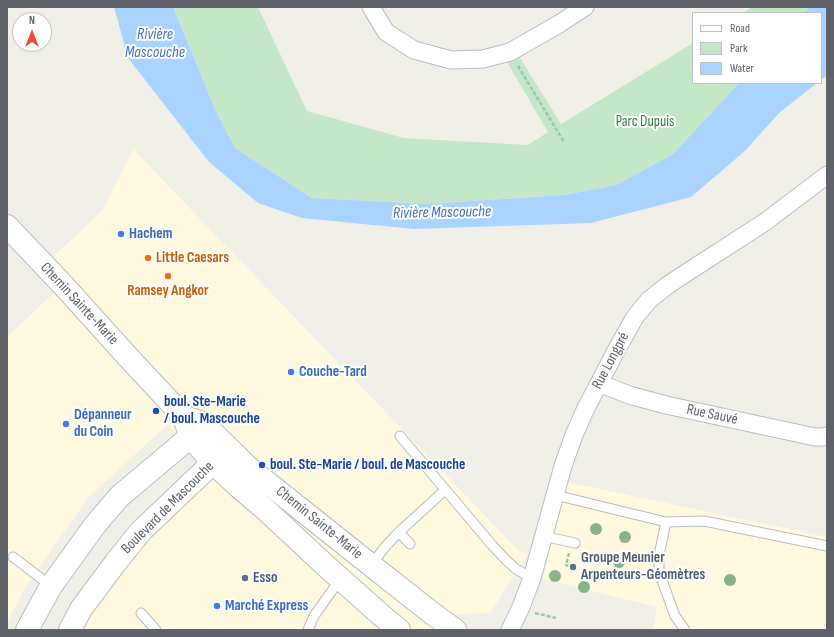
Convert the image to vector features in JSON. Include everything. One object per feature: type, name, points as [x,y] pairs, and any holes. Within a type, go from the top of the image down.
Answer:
[{"type":"main road","name":"Chemin Sainte-Marie","points":[[7,226],[220,455],[239,487],[399,630]]},
{"type":"main road","points":[[27,630],[51,586],[95,525],[120,496],[193,425]]},
{"type":"main road","name":"Chemin Sainte-Marie","points":[[220,455],[249,468],[455,630]]},
{"type":"main road","name":"Boulevard de Mascouche","points":[[70,630],[81,609],[141,531],[220,455]]},
{"type":"street","points":[[371,7],[386,32],[414,50],[451,60],[483,59],[510,52],[559,24],[585,7]]},
{"type":"street","name":"Rue Longpré","points":[[510,630],[532,578],[563,466],[574,435],[586,408],[635,317],[650,300],[683,275],[766,222],[827,175]]},
{"type":"street","name":"Rue Sauvé","points":[[599,383],[629,395],[666,405],[815,437],[827,436]]},
{"type":"lane","points":[[400,436],[492,545],[516,569],[532,578]]},
{"type":"lane","points":[[371,565],[399,532],[445,490]]},
{"type":"lane","points":[[555,495],[666,522],[704,521],[827,546]]},
{"type":"lane","points":[[666,522],[659,555],[659,571],[675,616],[685,630]]},
{"type":"lane","points":[[399,532],[410,544]]},
{"type":"lane","points":[[543,536],[575,543]]},
{"type":"lane","points":[[13,557],[51,586]]},
{"type":"lane","points":[[308,630],[314,616],[341,578]]},
{"type":"lane","points":[[141,613],[156,630]]},
{"type":"path","points":[[510,52],[564,142]]},
{"type":"path","points":[[569,551],[566,565],[569,566]]},
{"type":"path","points":[[532,612],[556,618]]},
{"type":"shaded area","points":[[133,149],[519,551],[528,554],[490,613],[456,614],[436,630],[80,630],[94,606],[125,563],[213,475],[168,424],[88,498],[26,586],[7,622],[7,337],[56,291],[55,255],[102,211]]},
{"type":"shaded area","points":[[567,482],[827,537],[827,630],[653,630],[657,607],[543,579]]},
{"type":"green space","name":"Parc Dupuis","points":[[173,7],[258,7],[307,111],[404,138],[528,145],[548,132],[504,57],[517,53],[561,124],[692,44],[692,84],[738,84],[673,154],[618,185],[564,195],[427,204],[312,198],[235,148],[215,109]]},
{"type":"green space","points":[[752,7],[810,7],[805,12],[744,12]]},
{"type":"water","name":"Rivière Mascouche","points":[[114,7],[173,7],[215,109],[235,148],[312,198],[427,204],[564,195],[617,185],[673,154],[738,84],[816,84],[779,113],[745,151],[691,197],[591,223],[414,229],[302,218],[258,203],[209,162],[128,58]]},
{"type":"water","points":[[810,7],[827,7],[827,75],[822,79],[822,12],[805,12]]},
{"type":"place","name":"Hachem","points":[[121,234]]},
{"type":"place","name":"Little Caesars","points":[[148,258]]},
{"type":"place","name":"Ramsey Angkor","points":[[168,276]]},
{"type":"place","name":"Couche-Tard","points":[[291,372]]},
{"type":"place","name":"boul. Ste-Marie / boul. Mascouche","points":[[156,411]]},
{"type":"place","name":"Dépanneur du Coin","points":[[66,424]]},
{"type":"place","name":"boul. Ste-Marie / boul. de Mascouche","points":[[262,465]]},
{"type":"place","name":"Groupe Meunier Arpenteurs-Géomètres","points":[[573,567]]},
{"type":"place","name":"Esso","points":[[245,578]]},
{"type":"place","name":"Marché Express","points":[[217,606]]}]
